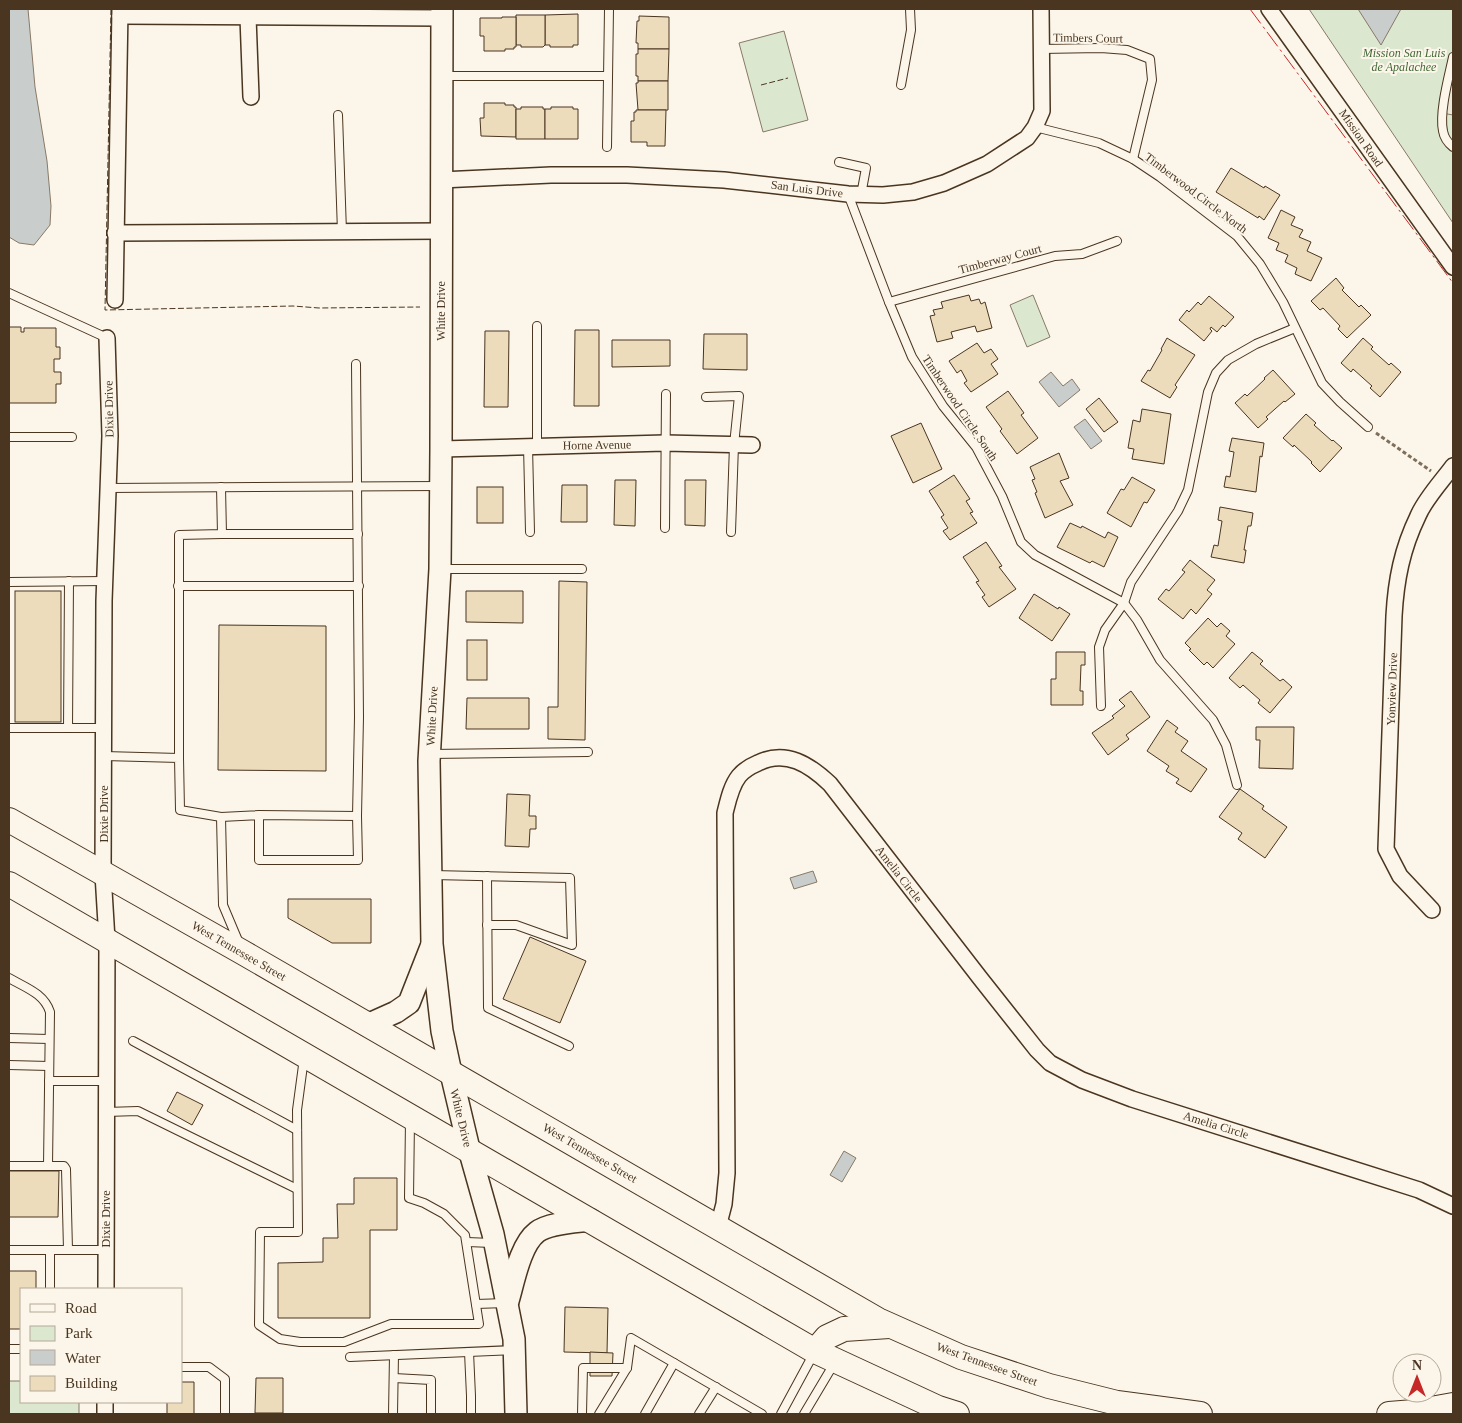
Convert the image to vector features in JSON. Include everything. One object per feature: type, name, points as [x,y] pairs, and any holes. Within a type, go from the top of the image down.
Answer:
[{"type":"main road","name":"West Tennessee Street","points":[[9,820],[242,952],[889,1326],[961,1357],[1116,1408],[1200,1414]]},
{"type":"main road","points":[[9,884],[825,1356],[938,1408],[957,1414]]},
{"type":"main road","points":[[825,1356],[827,1337],[844,1330],[889,1326]]},
{"type":"main road","points":[[1389,1414],[1414,1412],[1453,1405]]},
{"type":"street","points":[[1036,127],[1042,111],[1041,9]]},
{"type":"street","name":"Mission Road","points":[[1269,9],[1453,267]]},
{"type":"street","points":[[115,300],[120,12],[248,16],[442,13]]},
{"type":"street","name":"White Drive","points":[[442,13],[441,486],[440,569],[430,754],[432,944],[442,1031],[450,1073],[495,1243],[507,1304],[515,1350],[516,1414]]},
{"type":"street","points":[[248,16],[250,97]]},
{"type":"street","name":"San Luis Drive","points":[[441,180],[627,174],[724,180],[883,196],[913,192],[944,183],[987,164],[1027,138],[1036,127]]},
{"type":"street","points":[[115,233],[441,231]]},
{"type":"street","name":"Dixie Drive","points":[[106,1288],[107,940],[103,874],[105,581],[110,436],[107,338]]},
{"type":"street","name":"Horne Avenue","points":[[441,449],[665,443],[752,445]]},
{"type":"street","name":"Yonview Drive","points":[[1432,910],[1400,876],[1386,849],[1396,588],[1401,558],[1418,514],[1453,466]]},
{"type":"street","name":"Amelia Circle","points":[[718,1227],[724,1204],[727,1173],[726,813],[731,791],[739,776],[752,766],[766,759],[783,758],[798,761],[815,770],[830,784],[980,978],[1037,1050],[1050,1063],[1082,1080],[1132,1099],[1419,1190],[1453,1206]]},
{"type":"street","points":[[366,1025],[396,1012],[409,1003],[432,944]]},
{"type":"street","points":[[507,1304],[521,1257],[529,1241],[537,1232],[563,1224],[591,1220]]},
{"type":"lane","points":[[607,147],[609,9]]},
{"type":"lane","points":[[900,85],[911,30],[910,9]]},
{"type":"lane","name":"Timbers Court","points":[[1041,49],[1101,48],[1127,50],[1150,59],[1152,80],[1133,159]]},
{"type":"lane","points":[[1453,57],[1442,117],[1443,132],[1448,143],[1453,147]]},
{"type":"lane","points":[[441,76],[608,76]]},
{"type":"lane","points":[[338,116],[342,232]]},
{"type":"lane","name":"Timberwood Circle North","points":[[1036,127],[1099,143],[1133,159],[1160,177],[1237,236],[1260,264],[1283,302],[1322,383],[1368,427]]},
{"type":"lane","points":[[839,162],[866,168],[854,194]]},
{"type":"lane","name":"Timberwood Circle South","points":[[854,194],[889,302],[912,357],[943,406],[976,447],[991,474],[1020,542],[1035,555],[1124,603],[1137,620],[1160,660],[1213,720],[1226,745],[1238,785]]},
{"type":"lane","name":"Timberway Court","points":[[889,302],[1055,256],[1082,254],[1117,241]]},
{"type":"lane","points":[[9,293],[107,338]]},
{"type":"lane","points":[[530,532],[537,326]]},
{"type":"lane","points":[[1101,706],[1099,647],[1105,630],[1124,603],[1131,582],[1178,511],[1188,490],[1208,392],[1216,373],[1228,360],[1256,344],[1295,328]]},
{"type":"lane","points":[[259,815],[259,860],[358,860],[359,586],[356,364]]},
{"type":"lane","points":[[665,528],[666,394]]},
{"type":"lane","points":[[706,397],[739,396],[734,445],[731,532]]},
{"type":"lane","points":[[9,437],[72,437]]},
{"type":"lane","points":[[108,488],[441,486]]},
{"type":"lane","points":[[221,487],[222,534]]},
{"type":"lane","points":[[357,816],[259,815],[221,817],[180,810],[178,586],[179,535],[358,534]]},
{"type":"lane","points":[[440,569],[582,569]]},
{"type":"lane","points":[[68,728],[69,581]]},
{"type":"lane","points":[[9,582],[105,581]]},
{"type":"lane","points":[[178,586],[359,586]]},
{"type":"lane","points":[[9,728],[104,728]]},
{"type":"lane","points":[[430,754],[588,752]]},
{"type":"lane","points":[[104,756],[179,758]]},
{"type":"lane","points":[[221,817],[223,905],[242,952]]},
{"type":"lane","points":[[432,875],[570,878],[572,945],[516,925],[487,924]]},
{"type":"lane","points":[[487,876],[488,1008],[569,1046]]},
{"type":"lane","points":[[9,978],[41,996],[47,1003],[50,1012],[48,1166]]},
{"type":"lane","points":[[9,1038],[50,1039]]},
{"type":"lane","points":[[133,1041],[297,1130]]},
{"type":"lane","points":[[304,1054],[297,1110],[298,1232],[260,1232],[259,1325],[280,1339],[300,1342],[344,1342],[391,1324],[479,1324],[466,1235],[444,1214],[424,1203],[409,1198],[410,1116]]},
{"type":"lane","points":[[10,1066],[49,1066]]},
{"type":"lane","points":[[49,1081],[106,1080]]},
{"type":"lane","points":[[106,1112],[138,1111],[297,1189]]},
{"type":"lane","points":[[9,1166],[64,1166],[66,1169],[68,1250]]},
{"type":"lane","points":[[467,1242],[495,1243]]},
{"type":"lane","points":[[9,1250],[106,1250]]},
{"type":"lane","points":[[50,1250],[50,1288]]},
{"type":"lane","points":[[476,1304],[507,1304]]},
{"type":"lane","points":[[599,1414],[627,1368],[631,1338],[716,1387],[750,1411],[762,1414]]},
{"type":"lane","points":[[350,1358],[515,1350]]},
{"type":"lane","points":[[469,1352],[470,1414]]},
{"type":"lane","points":[[393,1414],[394,1356]]},
{"type":"lane","points":[[781,1414],[825,1356]]},
{"type":"lane","points":[[804,1414],[825,1356]]},
{"type":"lane","points":[[645,1414],[674,1362]]},
{"type":"lane","points":[[182,1367],[209,1367],[225,1380],[225,1414]]},
{"type":"lane","points":[[582,1414],[582,1368],[627,1368]]},
{"type":"lane","points":[[394,1378],[431,1380],[431,1414]]},
{"type":"lane","points":[[699,1414],[716,1387]]},
{"type":"path","points":[[1368,427],[1443,480]]},
{"type":"green space","name":"Mission San Luis de Apalachee","points":[[1309,9],[1453,9],[1453,223]]},
{"type":"green space","points":[[784,31],[808,120],[763,132],[739,43]]},
{"type":"green space","points":[[1033,295],[1050,337],[1027,347],[1010,305]]},
{"type":"green space","points":[[9,1381],[20,1381],[20,1403],[79,1403],[79,1414],[9,1414]]},
{"type":"shaded area","points":[[1453,57],[1453,115],[1442,113]]},
{"type":"water","points":[[9,9],[28,9],[35,87],[47,161],[51,206],[50,225],[34,245],[19,243],[9,237]]},
{"type":"water","points":[[1358,9],[1401,9],[1381,45]]},
{"type":"water","points":[[1051,372],[1063,386],[1072,379],[1080,390],[1059,407],[1039,382]]},
{"type":"water","points":[[1085,419],[1102,441],[1091,449],[1074,427]]},
{"type":"water","points":[[813,871],[817,882],[794,889],[790,878]]},
{"type":"water","points":[[844,1151],[856,1158],[842,1182],[830,1175]]},
{"type":"building","points":[[578,14],[578,45],[573,45],[573,47],[550,47],[550,45],[545,45],[545,15]]},
{"type":"building","points":[[516,15],[545,15],[545,45],[543,47],[521,47],[521,45],[516,45]]},
{"type":"building","points":[[639,16],[669,17],[669,49],[638,49],[638,43],[636,43]]},
{"type":"building","points":[[516,17],[516,47],[514,49],[505,49],[505,51],[484,51],[484,36],[480,36],[480,18]]},
{"type":"building","points":[[638,49],[669,49],[668,81],[638,81],[638,76],[636,76],[636,54],[638,54]]},
{"type":"building","points":[[638,81],[668,81],[668,110],[638,110],[636,83]]},
{"type":"building","points":[[484,103],[505,103],[505,105],[514,105],[516,107],[516,137],[481,136],[480,118],[484,118]]},
{"type":"building","points":[[521,107],[543,107],[545,109],[545,139],[516,139],[516,109],[521,109]]},
{"type":"building","points":[[551,107],[573,107],[573,109],[578,109],[578,139],[545,139],[545,109],[551,109]]},
{"type":"building","points":[[636,110],[666,110],[665,146],[647,146],[647,142],[631,142],[631,121],[634,121],[634,112]]},
{"type":"building","points":[[1231,168],[1264,188],[1265,186],[1280,195],[1264,220],[1216,192]]},
{"type":"building","points":[[1281,210],[1295,217],[1291,225],[1303,230],[1299,237],[1311,242],[1307,251],[1322,258],[1311,281],[1295,274],[1297,268],[1285,262],[1288,255],[1276,250],[1279,243],[1268,238]]},
{"type":"building","points":[[1336,278],[1344,288],[1342,290],[1359,307],[1361,305],[1371,315],[1347,338],[1338,329],[1340,326],[1323,308],[1320,310],[1311,301]]},
{"type":"building","points":[[969,295],[971,301],[979,299],[981,304],[985,302],[992,328],[977,332],[975,326],[951,332],[953,338],[937,342],[930,316],[935,315],[933,310],[943,308],[941,302]]},
{"type":"building","points":[[1209,296],[1234,317],[1225,327],[1223,325],[1217,332],[1211,327],[1212,331],[1204,341],[1179,320],[1187,310],[1189,312],[1198,302],[1201,305]]},
{"type":"building","points":[[9,327],[21,327],[21,332],[24,332],[24,328],[56,328],[56,347],[60,347],[60,359],[54,359],[54,372],[61,372],[61,384],[56,384],[56,403],[9,403]]},
{"type":"building","points":[[575,330],[599,330],[599,406],[574,406]]},
{"type":"building","points":[[485,331],[509,331],[508,407],[484,407]]},
{"type":"building","points":[[704,334],[747,334],[747,370],[703,369]]},
{"type":"building","points":[[1167,338],[1195,355],[1175,385],[1177,387],[1170,398],[1141,381],[1148,370],[1150,371]]},
{"type":"building","points":[[1363,338],[1373,347],[1371,349],[1389,365],[1391,363],[1401,372],[1380,397],[1370,388],[1372,386],[1353,369],[1351,372],[1341,363]]},
{"type":"building","points":[[612,340],[670,340],[670,366],[612,367]]},
{"type":"building","points":[[977,343],[984,353],[991,349],[998,359],[991,364],[998,374],[971,392],[964,383],[967,381],[961,370],[957,373],[949,361]]},
{"type":"building","points":[[1273,370],[1295,394],[1266,417],[1268,419],[1258,428],[1235,403],[1245,394],[1247,396]]},
{"type":"building","points":[[1008,391],[1024,413],[1021,415],[1038,438],[1017,454],[1000,431],[1002,429],[986,407]]},
{"type":"building","points":[[1099,398],[1118,422],[1104,432],[1086,409]]},
{"type":"building","points":[[1142,409],[1171,414],[1164,464],[1132,459],[1134,449],[1128,448],[1133,420],[1140,422]]},
{"type":"building","points":[[1306,414],[1316,423],[1314,425],[1342,448],[1320,472],[1294,445],[1293,447],[1283,438]]},
{"type":"building","points":[[921,423],[942,469],[913,483],[891,436]]},
{"type":"building","points":[[1232,438],[1264,443],[1262,457],[1260,456],[1256,492],[1224,487],[1226,476],[1230,477],[1234,452],[1229,451]]},
{"type":"building","points":[[1059,453],[1069,478],[1060,481],[1073,505],[1045,518],[1035,493],[1037,492],[1032,480],[1035,479],[1030,467]]},
{"type":"building","points":[[954,475],[970,499],[966,501],[973,512],[970,513],[977,523],[950,540],[943,531],[948,528],[941,517],[944,515],[929,491]]},
{"type":"building","points":[[1132,477],[1155,490],[1147,503],[1144,502],[1131,527],[1107,513],[1121,489],[1124,490]]},
{"type":"building","points":[[615,480],[636,480],[635,526],[614,525]]},
{"type":"building","points":[[685,480],[706,480],[705,526],[685,525]]},
{"type":"building","points":[[562,485],[587,485],[587,522],[561,522]]},
{"type":"building","points":[[477,487],[503,487],[503,523],[477,523]]},
{"type":"building","points":[[1220,507],[1253,513],[1251,526],[1248,526],[1244,563],[1211,557],[1214,545],[1218,546],[1222,521],[1218,520]]},
{"type":"building","points":[[1070,523],[1081,528],[1082,526],[1105,538],[1108,532],[1118,537],[1104,567],[1092,561],[1090,563],[1057,547]]},
{"type":"building","points":[[986,542],[1002,566],[999,567],[1016,589],[989,607],[982,597],[985,595],[976,582],[979,581],[963,557]]},
{"type":"building","points":[[1190,560],[1215,580],[1207,590],[1212,594],[1196,614],[1191,609],[1183,619],[1158,599],[1166,589],[1169,591],[1185,572],[1182,570]]},
{"type":"building","points":[[559,581],[587,582],[585,740],[548,739],[548,707],[558,707]]},
{"type":"building","points":[[15,591],[61,591],[61,722],[15,722]]},
{"type":"building","points":[[466,591],[523,591],[523,623],[466,622]]},
{"type":"building","points":[[1034,594],[1070,614],[1052,641],[1019,618]]},
{"type":"building","points":[[1208,618],[1217,627],[1221,623],[1230,631],[1226,636],[1235,644],[1213,668],[1207,662],[1204,665],[1189,650],[1191,649],[1185,643]]},
{"type":"building","points":[[219,625],[326,626],[326,771],[218,770]]},
{"type":"building","points":[[467,640],[487,640],[487,680],[467,680]]},
{"type":"building","points":[[1056,652],[1085,652],[1085,665],[1081,665],[1080,691],[1083,691],[1083,705],[1051,705],[1051,679],[1056,679]]},
{"type":"building","points":[[1252,652],[1263,661],[1260,664],[1280,681],[1283,679],[1292,687],[1270,713],[1258,703],[1260,700],[1243,685],[1240,688],[1229,678]]},
{"type":"building","points":[[1131,691],[1150,717],[1126,735],[1129,739],[1108,755],[1092,733],[1114,718],[1112,716],[1125,706],[1119,700]]},
{"type":"building","points":[[467,698],[529,698],[529,729],[466,729]]},
{"type":"building","points":[[1167,720],[1178,728],[1175,732],[1188,741],[1181,751],[1207,769],[1191,792],[1176,783],[1179,779],[1166,771],[1169,766],[1147,751]]},
{"type":"building","points":[[1256,727],[1294,727],[1293,769],[1259,768],[1260,740],[1256,740]]},
{"type":"building","points":[[1240,789],[1264,806],[1262,809],[1287,827],[1265,858],[1238,839],[1242,833],[1219,817]]},
{"type":"building","points":[[507,794],[530,795],[529,816],[536,816],[536,829],[530,829],[529,847],[505,846]]},
{"type":"building","points":[[288,899],[371,899],[371,943],[332,943],[288,918]]},
{"type":"building","points":[[530,937],[586,961],[560,1023],[503,999]]},
{"type":"building","points":[[177,1092],[203,1105],[192,1125],[167,1111]]},
{"type":"building","points":[[9,1171],[59,1171],[58,1217],[9,1217]]},
{"type":"building","points":[[354,1178],[397,1178],[397,1230],[370,1230],[370,1318],[278,1318],[278,1263],[323,1262],[323,1238],[338,1238],[337,1204],[354,1204]]},
{"type":"building","points":[[9,1271],[36,1271],[36,1288],[20,1288],[20,1329],[9,1329]]},
{"type":"building","points":[[565,1307],[608,1308],[607,1353],[564,1352]]},
{"type":"building","points":[[590,1352],[613,1353],[612,1376],[590,1376]]},
{"type":"building","points":[[256,1378],[283,1378],[283,1413],[255,1413]]},
{"type":"building","points":[[182,1382],[194,1382],[194,1414],[167,1414],[167,1403],[182,1403]]},
{"type":"fence","points":[[111,9],[105,310],[293,306],[319,308],[420,307]]},
{"type":"fence","points":[[761,85],[788,78]]},
{"type":"power","points":[[1250,9],[1453,283]]}]
